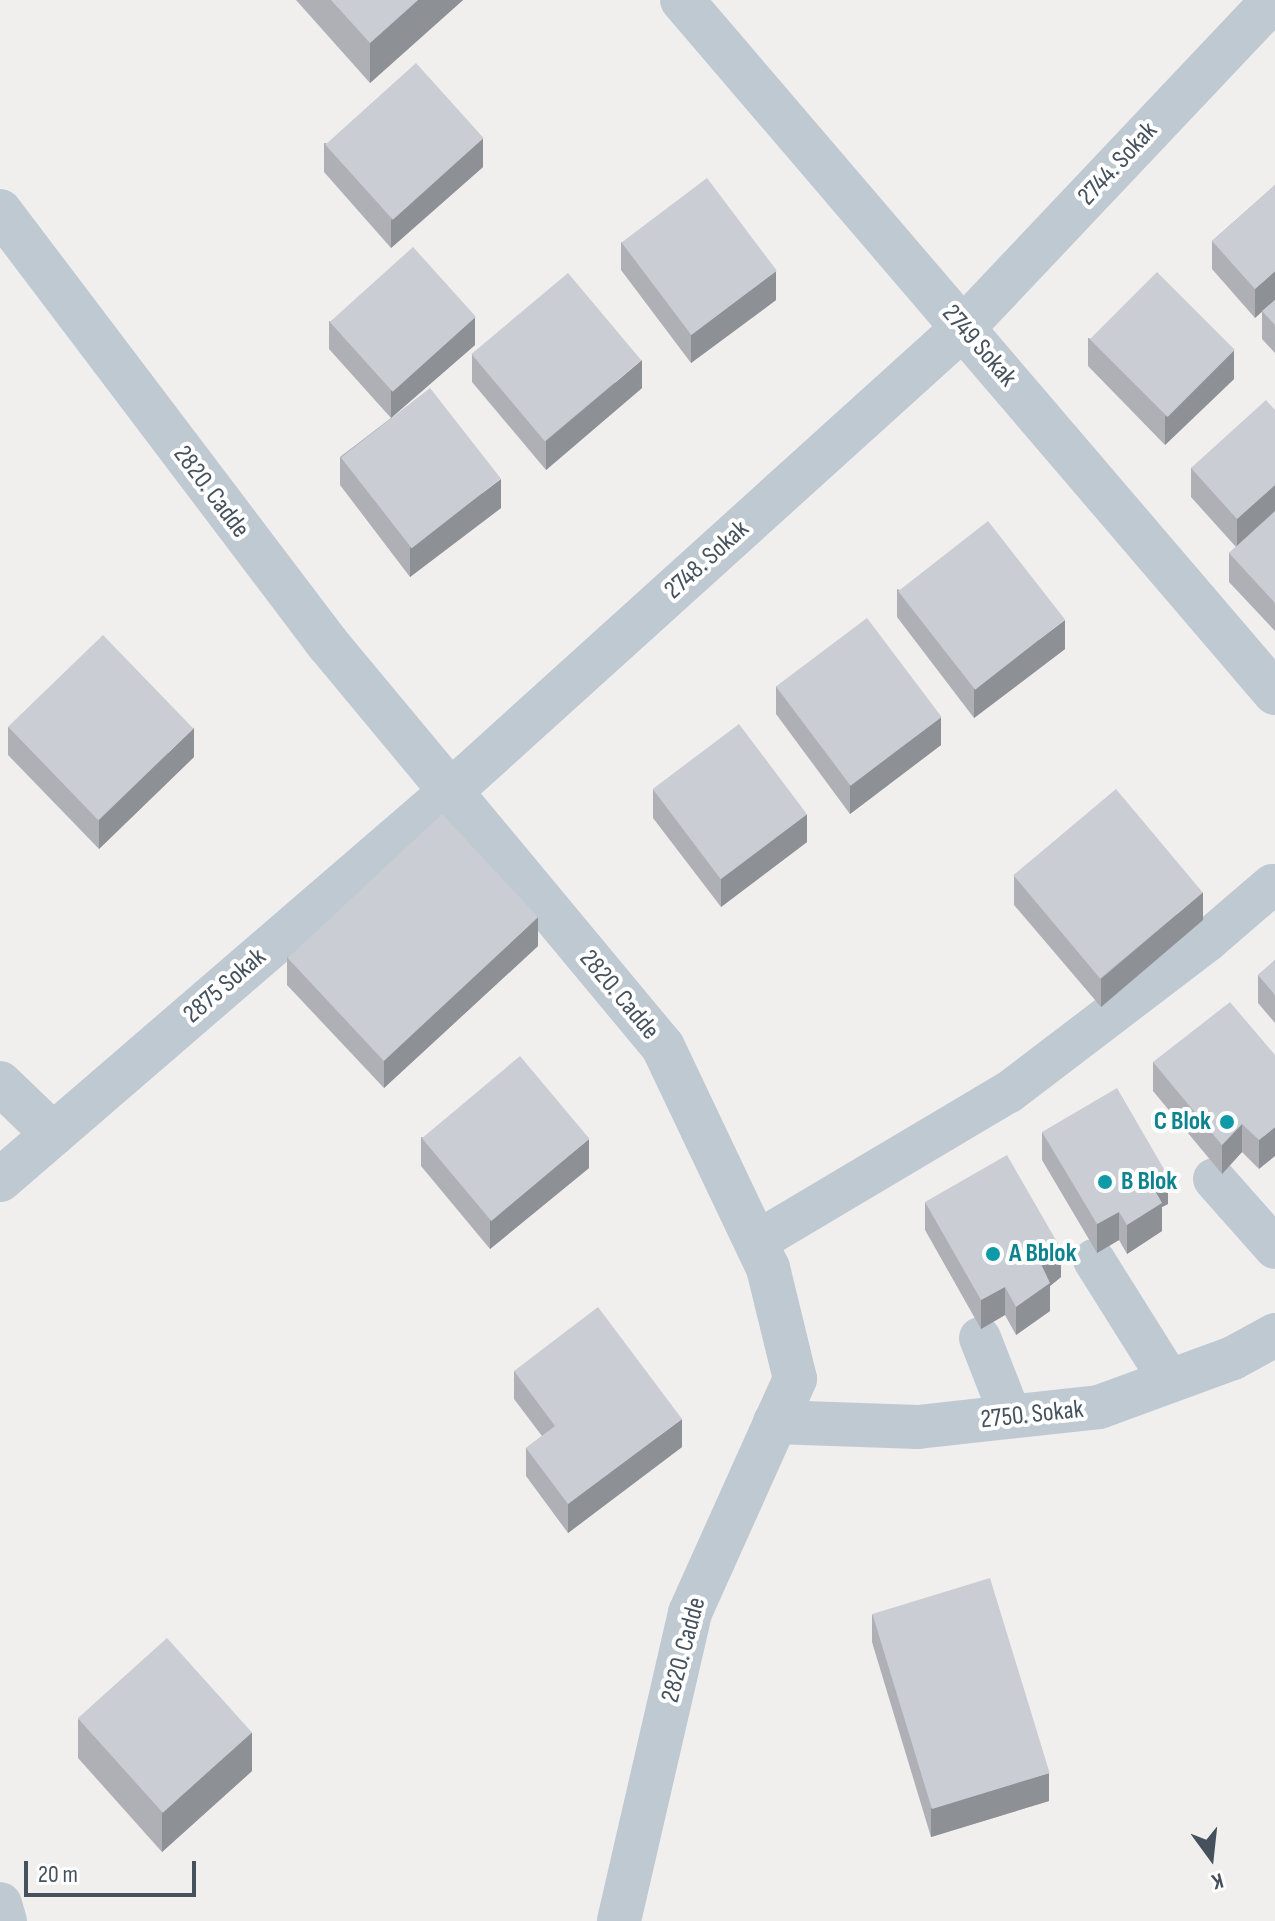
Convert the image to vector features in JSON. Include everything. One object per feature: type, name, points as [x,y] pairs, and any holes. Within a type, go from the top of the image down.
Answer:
[{"type":"street","name":"2749 Sokak","points":[[682,0],[1275,693]]},
{"type":"street","name":"2744. Sokak","points":[[964,327],[1273,0]]},
{"type":"street","name":"2820. Cadde","points":[[0,211],[328,644],[663,1047],[768,1268],[795,1379],[690,1613],[619,1921]]},
{"type":"street","name":"2748. Sokak","points":[[450,792],[964,327]]},
{"type":"street","name":"2875 Sokak","points":[[0,1180],[450,792]]},
{"type":"street","points":[[756,1242],[1009,1092],[1207,941],[1272,885]]},
{"type":"street","points":[[0,1083],[53,1134]]},
{"type":"street","points":[[1214,1179],[1275,1248]]},
{"type":"street","points":[[1094,1260],[1170,1381]]},
{"type":"street","name":"2750. Sokak","points":[[775,1422],[918,1427],[1099,1407],[1233,1358],[1275,1335]]},
{"type":"street","points":[[980,1338],[1011,1417]]},
{"type":"street","points":[[0,1904],[5,1921]]},
{"type":"building","points":[[331,0],[418,0],[370,43]]},
{"type":"building","points":[[416,63],[484,138],[393,220],[325,145]]},
{"type":"building","points":[[707,178],[777,271],[691,335],[622,242]]},
{"type":"building","points":[[1275,185],[1275,271],[1255,289],[1212,241]]},
{"type":"building","points":[[413,247],[476,317],[393,392],[330,322]]},
{"type":"building","points":[[1157,272],[1235,350],[1168,417],[1090,339]]},
{"type":"building","points":[[568,273],[641,360],[545,441],[471,354]]},
{"type":"building","points":[[1275,300],[1275,325],[1262,311]]},
{"type":"building","points":[[430,388],[501,479],[412,548],[341,458]]},
{"type":"building","points":[[1266,400],[1275,410],[1275,485],[1237,519],[1191,468]]},
{"type":"building","points":[[1275,511],[1275,603],[1229,553]]},
{"type":"building","points":[[988,521],[1065,620],[975,690],[898,591]]},
{"type":"building","points":[[867,618],[942,717],[851,786],[776,687]]},
{"type":"building","points":[[103,635],[193,729],[98,820],[8,727]]},
{"type":"building","points":[[739,724],[807,814],[721,879],[653,789]]},
{"type":"building","points":[[1116,789],[1203,892],[1100,979],[1013,875]]},
{"type":"building","points":[[442,814],[538,917],[384,1061],[288,958]]},
{"type":"building","points":[[1275,960],[1275,995],[1258,975]]},
{"type":"building","name":"C Blok","points":[[1230,1002],[1275,1055],[1275,1127],[1259,1140],[1242,1124],[1222,1145],[1153,1062]]},
{"type":"building","points":[[520,1056],[589,1139],[491,1221],[422,1138]]},
{"type":"building","name":"B Blok","points":[[1117,1088],[1168,1176],[1152,1185],[1162,1203],[1127,1225],[1119,1212],[1097,1224],[1042,1132]]},
{"type":"building","name":"A Bblok","points":[[1007,1155],[1061,1249],[1041,1264],[1050,1283],[1016,1307],[1005,1287],[981,1300],[925,1202]]},
{"type":"building","points":[[598,1307],[682,1419],[568,1504],[526,1448],[555,1426],[514,1371]]},
{"type":"building","points":[[990,1578],[1050,1773],[932,1809],[872,1614]]},
{"type":"building","points":[[167,1638],[252,1732],[163,1813],[78,1718]]},
{"type":"place","name":"C Blok","points":[[1227,1122]]},
{"type":"place","name":"B Blok","points":[[1105,1182]]},
{"type":"place","name":"A Bblok","points":[[993,1254]]}]
